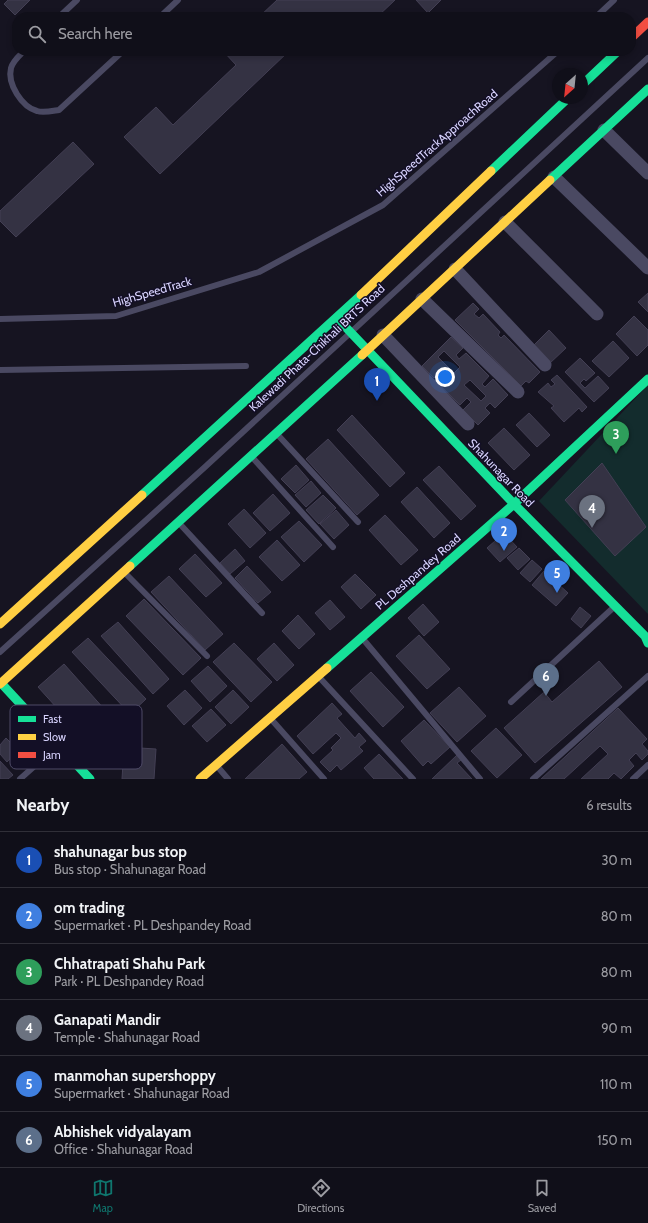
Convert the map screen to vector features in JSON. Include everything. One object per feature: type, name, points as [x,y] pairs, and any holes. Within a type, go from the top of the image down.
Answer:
[{"type":"main road","points":[[636,33],[648,22]]},
{"type":"main road","points":[[588,79],[613,56]]},
{"type":"main road","points":[[20,705],[0,684],[367,350],[648,89]]},
{"type":"main road","points":[[0,624],[337,318],[562,104]]},
{"type":"main road","name":"Shahunagar Road","points":[[337,318],[514,504],[647,638]]},
{"type":"main road","name":"PL Deshpandey Road","points":[[200,779],[514,504],[648,379]]},
{"type":"main road","points":[[81,769],[90,779]]},
{"type":"street","points":[[604,130],[648,173]]},
{"type":"street","points":[[554,177],[648,268]]},
{"type":"street","points":[[505,222],[597,314]]},
{"type":"street","points":[[455,269],[545,365]]},
{"type":"street","points":[[422,299],[518,392]]},
{"type":"street","points":[[383,335],[468,424]]},
{"type":"lane","points":[[65,12],[77,0]]},
{"type":"lane","points":[[165,12],[178,0]]},
{"type":"lane","points":[[601,12],[614,0]]},
{"type":"lane","points":[[18,56],[14,60],[10,70],[18,97],[36,111],[49,112],[59,110],[118,56]]},
{"type":"lane","name":"HighSpeedTrackApproachRoad","points":[[259,272],[383,205],[552,56]]},
{"type":"lane","name":"Kalewadi Phata-Chikhali BRTS Road","points":[[0,652],[205,467],[648,58]]},
{"type":"lane","name":"HighSpeedTrack","points":[[0,319],[116,316],[259,272]]},
{"type":"lane","points":[[0,370],[246,366]]},
{"type":"lane","points":[[276,433],[358,522]]},
{"type":"lane","points":[[251,456],[333,547]]},
{"type":"lane","points":[[178,522],[262,613]]},
{"type":"lane","points":[[123,572],[207,656]]},
{"type":"lane","points":[[511,702],[615,606]]},
{"type":"lane","points":[[362,637],[480,779]]},
{"type":"lane","points":[[318,676],[413,779]]},
{"type":"lane","points":[[533,779],[618,701],[648,676]]},
{"type":"lane","points":[[270,718],[324,779]]},
{"type":"lane","points":[[216,765],[228,779]]},
{"type":"lane","points":[[633,779],[648,765]]},
{"type":"lane","points":[[20,779],[31,769]]},
{"type":"green space","points":[[648,385],[648,614],[539,501]]},
{"type":"building","points":[[8,0],[30,0],[18,12],[12,12],[4,4]]},
{"type":"building","points":[[277,0],[395,0],[382,12],[264,12]]},
{"type":"building","points":[[416,0],[441,0],[429,12],[427,12]]},
{"type":"building","points":[[228,56],[284,56],[160,174],[124,137],[156,107],[173,125],[236,65]]},
{"type":"building","points":[[73,142],[94,164],[16,237],[0,221],[0,211]]},
{"type":"building","points":[[648,293],[648,312],[638,302]]},
{"type":"building","points":[[473,303],[479,309],[474,314],[479,318],[483,314],[500,332],[498,335],[501,338],[504,335],[540,372],[529,383],[526,381],[521,386],[455,320]]},
{"type":"building","points":[[634,316],[648,330],[648,345],[637,356],[616,334]]},
{"type":"building","points":[[549,330],[566,348],[549,364],[532,347]]},
{"type":"building","points":[[451,337],[463,348],[456,355],[459,359],[466,353],[489,376],[482,384],[485,387],[493,379],[508,395],[495,408],[490,403],[485,408],[490,413],[478,425],[463,410],[471,402],[467,398],[460,405],[436,381],[443,374],[441,371],[434,378],[422,366]],"holes":[[[444,351],[460,367],[454,373],[438,357]],[[470,380],[486,396],[481,401],[464,385]]]},
{"type":"building","points":[[613,341],[629,358],[609,377],[592,361]]},
{"type":"building","points":[[580,358],[595,373],[586,381],[584,379],[580,383],[585,388],[598,376],[609,388],[594,402],[565,372]]},
{"type":"building","points":[[557,375],[587,407],[582,412],[579,408],[564,422],[551,408],[554,406],[538,392],[548,383],[551,387],[555,384],[551,380]]},
{"type":"building","points":[[529,413],[550,435],[537,447],[516,425]]},
{"type":"building","points":[[352,415],[405,473],[390,487],[337,430]]},
{"type":"building","points":[[504,428],[530,455],[514,470],[488,443]]},
{"type":"building","points":[[328,439],[379,495],[357,515],[306,459]]},
{"type":"building","points":[[602,463],[646,527],[615,556],[565,500]]},
{"type":"building","points":[[296,465],[309,480],[295,493],[281,479]]},
{"type":"building","points":[[439,466],[476,506],[461,520],[423,480]]},
{"type":"building","points":[[311,481],[321,493],[306,507],[295,495]]},
{"type":"building","points":[[417,487],[450,523],[434,538],[401,502]]},
{"type":"building","points":[[273,494],[290,513],[270,531],[253,513]]},
{"type":"building","points":[[323,495],[336,508],[319,524],[306,510]]},
{"type":"building","points":[[244,509],[266,533],[250,548],[228,524]]},
{"type":"building","points":[[336,510],[349,525],[334,539],[320,524]]},
{"type":"building","points":[[385,515],[418,550],[401,565],[369,530]]},
{"type":"building","points":[[299,521],[322,545],[304,562],[281,537]]},
{"type":"building","points":[[504,533],[517,547],[500,562],[487,548]]},
{"type":"building","points":[[277,540],[300,565],[282,581],[259,557]]},
{"type":"building","points":[[519,548],[530,559],[518,570],[507,558]]},
{"type":"building","points":[[235,549],[245,561],[230,574],[220,563]]},
{"type":"building","points":[[195,554],[222,583],[206,597],[179,569]]},
{"type":"building","points":[[532,560],[542,569],[530,582],[520,573]]},
{"type":"building","points":[[247,566],[271,592],[258,603],[235,578]]},
{"type":"building","points":[[544,571],[568,593],[556,606],[532,585]]},
{"type":"building","points":[[355,574],[376,595],[361,609],[341,587]]},
{"type":"building","points":[[169,576],[223,634],[205,650],[151,592]]},
{"type":"building","points":[[144,599],[201,658],[183,675],[126,616]]},
{"type":"building","points":[[330,600],[345,617],[330,630],[315,613]]},
{"type":"building","points":[[423,604],[439,622],[424,636],[408,618]]},
{"type":"building","points":[[580,607],[591,616],[581,628],[571,619]]},
{"type":"building","points":[[298,615],[315,634],[299,649],[282,631]]},
{"type":"building","points":[[118,622],[169,679],[153,694],[101,636]]},
{"type":"building","points":[[419,635],[450,669],[427,689],[396,656]]},
{"type":"building","points":[[88,638],[146,699],[140,705],[122,705],[72,652]]},
{"type":"building","points":[[234,643],[272,682],[251,702],[213,662]]},
{"type":"building","points":[[274,643],[294,665],[277,681],[257,659]]},
{"type":"building","points":[[599,661],[622,687],[535,763],[504,728],[544,692],[552,702]]},
{"type":"building","points":[[64,664],[101,705],[54,705],[38,687]]},
{"type":"building","points":[[208,666],[227,686],[210,702],[191,681]]},
{"type":"building","points":[[371,672],[404,707],[383,727],[350,691]]},
{"type":"building","points":[[459,687],[486,716],[457,742],[430,713]]},
{"type":"building","points":[[185,690],[202,708],[184,725],[167,706]]},
{"type":"building","points":[[233,690],[249,707],[231,724],[215,707]]},
{"type":"building","points":[[332,703],[342,714],[337,718],[355,738],[359,733],[366,741],[359,747],[363,751],[341,770],[337,765],[330,772],[320,762],[333,750],[331,748],[341,738],[336,733],[313,754],[297,736]]},
{"type":"building","points":[[618,708],[647,739],[642,744],[648,751],[648,754],[642,760],[636,753],[629,760],[634,766],[621,779],[614,773],[608,779],[581,779],[608,754],[600,746],[564,779],[541,779]]},
{"type":"building","points":[[211,709],[226,725],[207,742],[192,726]]},
{"type":"building","points":[[424,720],[450,747],[431,764],[428,761],[423,766],[401,741]]},
{"type":"building","points":[[496,728],[522,755],[497,778],[471,751]]},
{"type":"building","points":[[6,738],[10,742],[10,759],[7,762],[0,754],[0,745]]},
{"type":"building","points":[[282,744],[307,772],[299,779],[245,779]]},
{"type":"building","points":[[142,748],[156,749],[154,779],[122,779],[123,769],[142,769]]},
{"type":"building","points":[[379,754],[403,779],[374,779],[364,768]]},
{"type":"building","points":[[457,755],[461,760],[457,763],[472,779],[432,779]]},
{"type":"building","points":[[0,761],[13,775],[8,779],[0,779]]},
{"type":"traffic: fast","points":[[588,79],[613,56]]},
{"type":"traffic: fast","points":[[550,180],[648,89]]},
{"type":"traffic: fast","points":[[491,171],[562,104]]},
{"type":"traffic: fast","points":[[142,495],[361,295]]},
{"type":"traffic: fast","points":[[337,318],[514,504],[645,636],[648,643]]},
{"type":"traffic: fast","points":[[130,566],[362,355]]},
{"type":"traffic: fast","points":[[327,668],[514,504],[648,379]]},
{"type":"traffic: fast","points":[[1,683],[21,705]]},
{"type":"traffic: fast","points":[[81,769],[90,779]]},
{"type":"traffic: slow","points":[[361,295],[491,171]]},
{"type":"traffic: slow","points":[[362,355],[550,180]]},
{"type":"traffic: slow","points":[[0,624],[142,495]]},
{"type":"traffic: slow","points":[[0,684],[130,566]]},
{"type":"traffic: slow","points":[[200,779],[327,668]]},
{"type":"traffic: jam","points":[[636,33],[648,22]]},
{"type":"place","name":"shahunagar bus stop","points":[[377,401]]},
{"type":"place","name":"Chhatrapati Shahu Park","points":[[616,454]]},
{"type":"place","name":"Ganapati Mandir","points":[[592,528]]},
{"type":"place","name":"om trading","points":[[504,551]]},
{"type":"place","name":"manmohan supershoppy","points":[[557,593]]},
{"type":"place","name":"Abhishek vidyalayam","points":[[546,696]]}]
